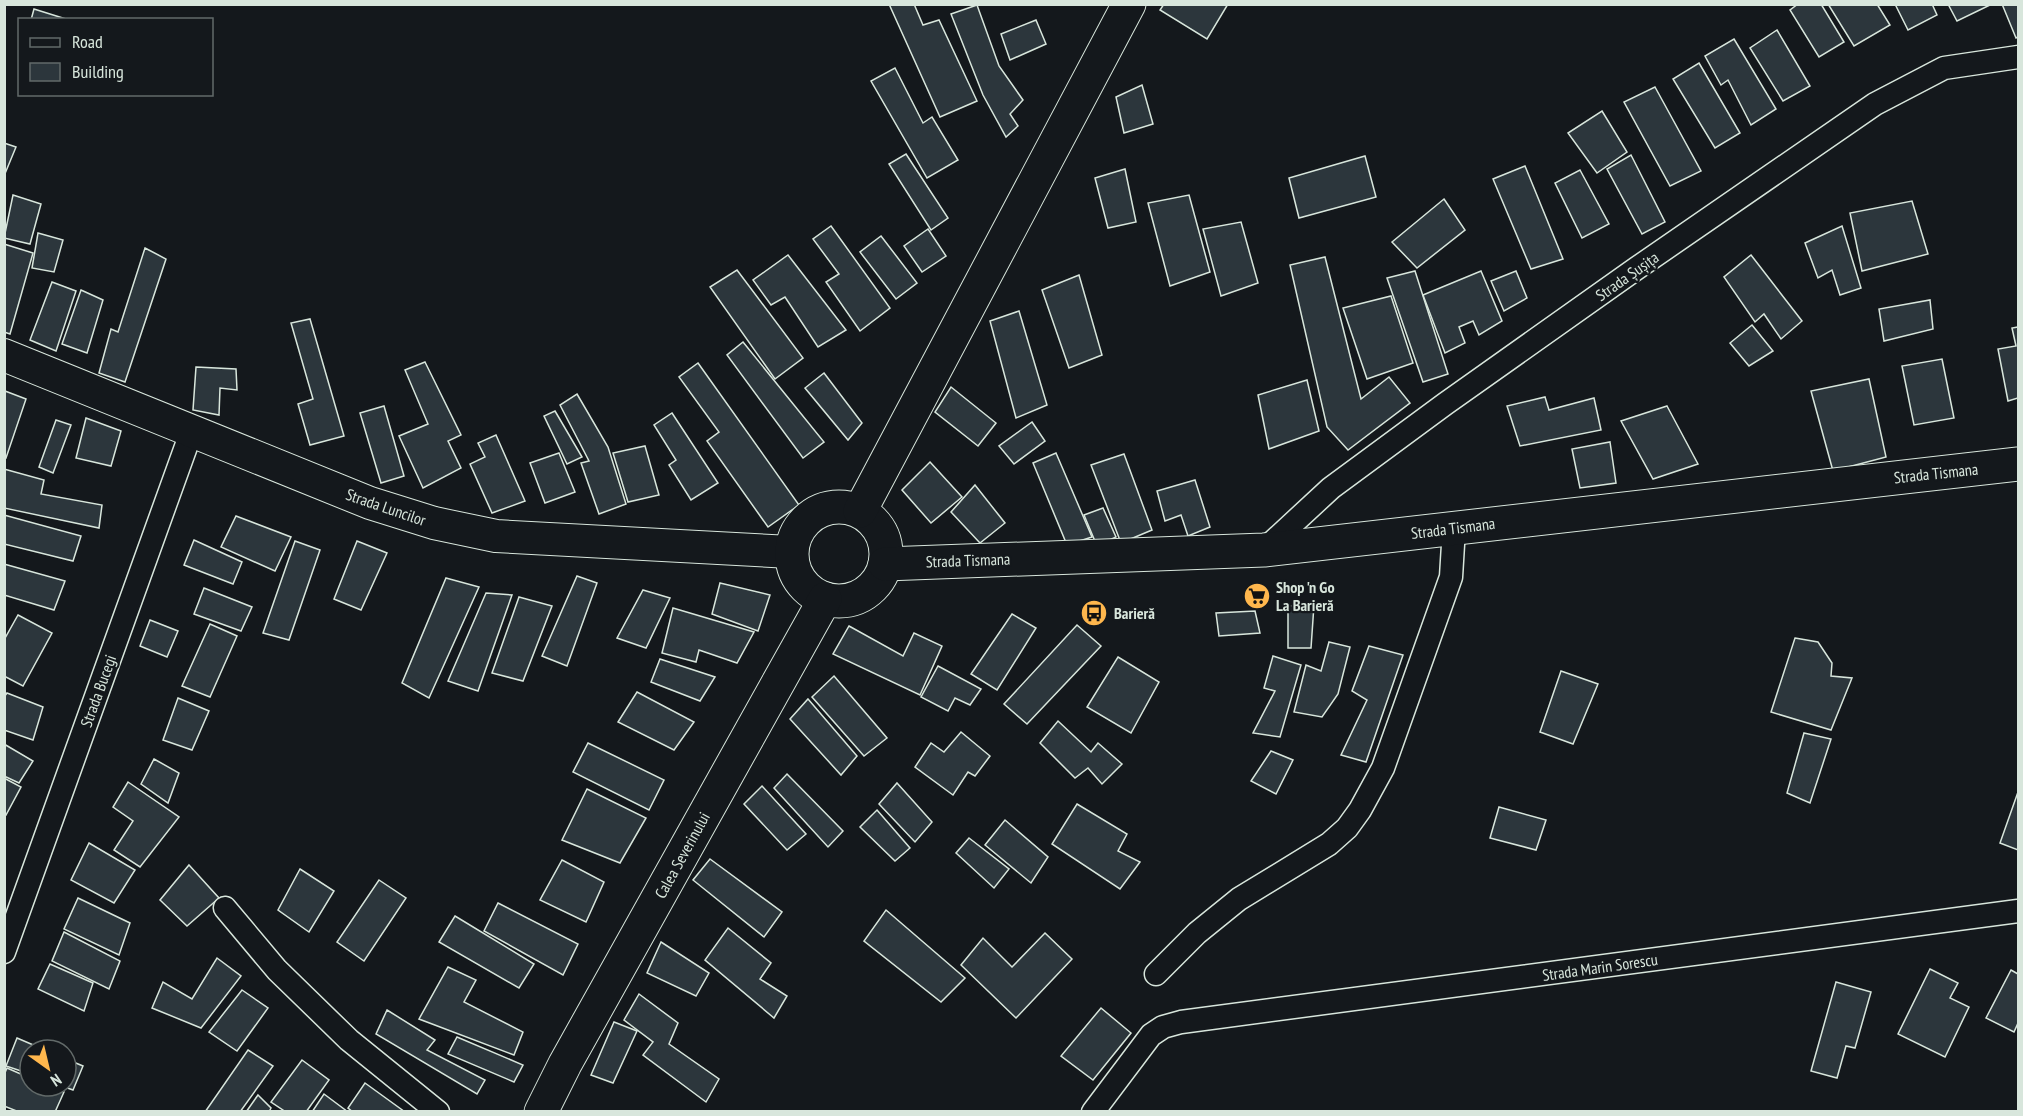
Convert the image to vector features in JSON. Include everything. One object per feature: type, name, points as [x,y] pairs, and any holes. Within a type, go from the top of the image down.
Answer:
[{"type":"main road","points":[[860,511],[1129,4]]},
{"type":"main road","name":"Strada Luncilor","points":[[4,355],[370,503],[434,523],[496,536],[791,552]]},
{"type":"main road","name":"Strada Tismana","points":[[885,564],[1264,550],[2019,464]]},
{"type":"main road","points":[[830,507],[845,507],[860,511],[873,520],[881,533],[886,548],[885,564],[879,578],[869,590],[856,598],[840,601],[825,599],[811,592],[800,581],[793,567],[791,552],[795,536],[803,523],[815,513],[830,507]]},
{"type":"main road","name":"Calea Severinului","points":[[541,1112],[565,1064],[825,599]]},
{"type":"street","name":"Strada Șușița","points":[[1264,550],[1331,488],[1445,404],[1875,104],[1944,68],[2019,57]]},
{"type":"street","name":"Strada Bucegi","points":[[4,952],[192,430]]},
{"type":"street","points":[[1156,974],[1197,933],[1239,899],[1329,844],[1347,828],[1360,810],[1383,768],[1451,577],[1454,528]]},
{"type":"street","points":[[225,908],[278,970],[349,1041],[438,1112]]},
{"type":"street","name":"Strada Marin Sorescu","points":[[1093,1112],[1150,1035],[1163,1027],[1181,1022],[2019,911]]},
{"type":"building","points":[[889,4],[914,4],[923,25],[939,20],[977,101],[940,117]]},
{"type":"building","points":[[1164,4],[1228,4],[1207,39],[1160,10]]},
{"type":"building","points":[[1798,4],[1821,4],[1844,42],[1819,57],[1790,10]]},
{"type":"building","points":[[1828,4],[1877,4],[1890,25],[1854,46]]},
{"type":"building","points":[[1895,4],[1932,4],[1937,15],[1908,30]]},
{"type":"building","points":[[1948,4],[1989,4],[1990,5],[1957,21]]},
{"type":"building","points":[[2002,4],[2018,4],[2018,37],[2016,38]]},
{"type":"building","points":[[977,5],[999,66],[1023,100],[1010,114],[1018,126],[1006,137],[983,95],[951,14]]},
{"type":"building","points":[[34,9],[63,18],[32,18]]},
{"type":"building","points":[[1036,20],[1046,44],[1010,60],[1001,34]]},
{"type":"building","points":[[1777,30],[1810,86],[1783,101],[1750,48]]},
{"type":"building","points":[[1734,39],[1776,109],[1751,125],[1728,80],[1721,85],[1705,56]]},
{"type":"building","points":[[1699,63],[1740,133],[1715,148],[1673,79]]},
{"type":"building","points":[[895,68],[923,123],[932,117],[958,160],[927,178],[871,81]]},
{"type":"building","points":[[1142,85],[1153,124],[1124,133],[1116,97]]},
{"type":"building","points":[[1655,87],[1701,171],[1670,186],[1624,102]]},
{"type":"building","points":[[1602,111],[1627,152],[1597,173],[1568,133]]},
{"type":"building","points":[[4,143],[16,147],[4,176]]},
{"type":"building","points":[[906,154],[948,218],[931,230],[889,164]]},
{"type":"building","points":[[1631,155],[1665,222],[1642,234],[1607,169]]},
{"type":"building","points":[[1365,156],[1376,197],[1299,218],[1289,178]]},
{"type":"building","points":[[1525,166],[1563,259],[1531,269],[1493,179]]},
{"type":"building","points":[[1125,169],[1136,222],[1108,228],[1095,178]]},
{"type":"building","points":[[1580,170],[1609,224],[1582,238],[1555,183]]},
{"type":"building","points":[[13,195],[41,204],[30,244],[4,238]]},
{"type":"building","points":[[1189,195],[1210,272],[1170,286],[1148,203]]},
{"type":"building","points":[[1444,199],[1465,230],[1417,268],[1392,242]]},
{"type":"building","points":[[1912,201],[1928,254],[1862,271],[1850,213]]},
{"type":"building","points":[[1241,222],[1258,283],[1221,296],[1203,229]]},
{"type":"building","points":[[831,226],[890,308],[860,331],[826,282],[839,274],[813,239]]},
{"type":"building","points":[[1842,226],[1861,288],[1840,295],[1832,270],[1818,278],[1805,243]]},
{"type":"building","points":[[928,229],[946,256],[922,272],[904,246]]},
{"type":"building","points":[[38,233],[63,240],[54,272],[32,268]]},
{"type":"building","points":[[881,236],[917,283],[896,299],[860,252]]},
{"type":"building","points":[[4,244],[33,253],[10,334],[4,332]]},
{"type":"building","points":[[145,248],[166,259],[125,382],[99,373],[111,329],[118,332]]},
{"type":"building","points":[[788,255],[846,330],[818,347],[785,297],[771,305],[753,280]]},
{"type":"building","points":[[1751,255],[1802,321],[1781,339],[1764,314],[1755,322],[1724,277]]},
{"type":"building","points":[[1325,257],[1361,399],[1389,377],[1410,403],[1348,450],[1327,427],[1290,265]]},
{"type":"building","points":[[737,270],[803,358],[775,379],[710,287]]},
{"type":"building","points":[[1415,271],[1448,374],[1423,382],[1387,278]]},
{"type":"building","points":[[1481,271],[1502,321],[1479,335],[1473,321],[1459,327],[1465,343],[1445,353],[1423,295]]},
{"type":"building","points":[[1516,271],[1527,298],[1504,311],[1491,281]]},
{"type":"building","points":[[1079,275],[1102,355],[1069,368],[1042,290]]},
{"type":"building","points":[[52,282],[76,291],[56,351],[30,340]]},
{"type":"building","points":[[81,290],[103,300],[87,353],[62,344]]},
{"type":"building","points":[[1391,296],[1413,363],[1367,379],[1343,308]]},
{"type":"building","points":[[1930,300],[1933,329],[1884,341],[1879,309]]},
{"type":"building","points":[[1019,311],[1047,405],[1016,418],[990,321]]},
{"type":"building","points":[[310,319],[344,436],[310,445],[298,404],[313,399],[291,323]]},
{"type":"building","points":[[1752,325],[1773,351],[1749,366],[1730,343]]},
{"type":"building","points":[[2018,327],[2018,398],[2008,401],[1998,349],[2016,346],[2012,328]]},
{"type":"building","points":[[743,342],[824,442],[803,458],[727,355]]},
{"type":"building","points":[[1942,359],[1954,418],[1914,425],[1902,366]]},
{"type":"building","points":[[425,362],[461,435],[448,441],[461,468],[423,488],[399,436],[428,424],[405,370]]},
{"type":"building","points":[[698,363],[799,505],[768,527],[707,441],[719,432],[679,377]]},
{"type":"building","points":[[196,367],[236,369],[237,390],[220,388],[219,415],[193,410]]},
{"type":"building","points":[[824,373],[862,423],[848,440],[805,388]]},
{"type":"building","points":[[1869,379],[1886,457],[1833,471],[1811,391]]},
{"type":"building","points":[[1307,380],[1319,431],[1269,449],[1258,395]]},
{"type":"building","points":[[951,387],[996,423],[978,446],[935,412]]},
{"type":"building","points":[[5,391],[26,399],[6,458],[4,457]]},
{"type":"building","points":[[577,394],[608,447],[626,504],[599,514],[581,463],[589,461],[560,405]]},
{"type":"building","points":[[1545,397],[1549,410],[1594,398],[1601,430],[1520,446],[1507,406]]},
{"type":"building","points":[[384,406],[404,476],[381,483],[360,413]]},
{"type":"building","points":[[1667,406],[1698,464],[1653,479],[1621,421]]},
{"type":"building","points":[[555,411],[582,457],[567,464],[544,416]]},
{"type":"building","points":[[672,413],[718,483],[691,500],[669,465],[676,460],[654,425]]},
{"type":"building","points":[[86,418],[121,431],[111,466],[76,458]]},
{"type":"building","points":[[56,420],[71,425],[53,473],[39,467]]},
{"type":"building","points":[[1032,422],[1045,441],[1014,464],[999,446]]},
{"type":"building","points":[[496,435],[525,501],[492,513],[470,464],[485,457],[478,443]]},
{"type":"building","points":[[1610,442],[1616,483],[1580,488],[1572,449]]},
{"type":"building","points":[[645,446],[659,495],[628,502],[613,453]]},
{"type":"building","points":[[559,453],[575,492],[545,503],[530,463]]},
{"type":"building","points":[[1056,453],[1092,537],[1067,545],[1033,463]]},
{"type":"building","points":[[1124,454],[1152,530],[1121,543],[1091,465]]},
{"type":"building","points":[[930,462],[962,497],[931,523],[902,490]]},
{"type":"building","points":[[4,469],[44,480],[41,494],[102,505],[99,528],[4,508]]},
{"type":"building","points":[[1195,480],[1210,527],[1188,536],[1181,515],[1165,521],[1157,491]]},
{"type":"building","points":[[975,485],[1005,523],[980,543],[951,512]]},
{"type":"building","points":[[1103,508],[1116,537],[1097,546],[1084,515]]},
{"type":"building","points":[[4,515],[81,536],[73,561],[4,544]]},
{"type":"building","points":[[236,516],[291,537],[275,571],[221,547]]},
{"type":"building","points":[[194,540],[242,562],[233,584],[184,565]]},
{"type":"building","points":[[295,541],[320,550],[289,640],[263,633]]},
{"type":"building","points":[[357,541],[387,553],[361,610],[334,599]]},
{"type":"building","points":[[4,564],[65,581],[54,610],[4,595]]},
{"type":"building","points":[[577,576],[597,583],[567,666],[542,656]]},
{"type":"building","points":[[446,578],[479,587],[429,698],[402,683]]},
{"type":"building","points":[[720,583],[770,595],[758,631],[712,614]]},
{"type":"building","points":[[204,588],[252,607],[241,631],[194,614]]},
{"type":"building","points":[[643,590],[670,598],[646,648],[617,638]]},
{"type":"building","points":[[486,593],[512,595],[478,691],[448,681]]},
{"type":"building","points":[[519,597],[552,606],[523,681],[492,673]]},
{"type":"building","points":[[1314,605],[1311,648],[1288,648],[1288,606]]},
{"type":"building","points":[[673,608],[754,632],[737,663],[699,650],[696,662],[662,653]]},
{"type":"building","points":[[1255,611],[1260,633],[1219,636],[1216,613]]},
{"type":"building","points":[[1012,614],[1036,628],[997,690],[971,674]]},
{"type":"building","points":[[18,615],[52,633],[23,686],[4,676],[4,640]]},
{"type":"building","points":[[150,620],[178,631],[167,657],[140,646]]},
{"type":"building","points":[[210,624],[237,636],[210,697],[182,686]]},
{"type":"building","points":[[1077,625],[1101,646],[1027,724],[1004,704]]},
{"type":"building","points":[[849,626],[903,656],[914,633],[942,646],[920,695],[833,654]]},
{"type":"building","points":[[1795,638],[1818,642],[1832,663],[1831,676],[1852,678],[1831,730],[1771,712]]},
{"type":"building","points":[[1329,642],[1350,647],[1338,694],[1322,717],[1294,712],[1306,665],[1321,671]]},
{"type":"building","points":[[1369,646],[1403,655],[1366,762],[1341,755],[1367,700],[1352,691]]},
{"type":"building","points":[[1273,656],[1301,665],[1280,737],[1253,733],[1275,691],[1264,688]]},
{"type":"building","points":[[1118,657],[1159,682],[1131,733],[1087,707]]},
{"type":"building","points":[[660,659],[715,677],[700,701],[651,682]]},
{"type":"building","points":[[938,666],[981,689],[970,705],[955,698],[948,711],[921,697]]},
{"type":"building","points":[[1561,671],[1598,684],[1573,744],[1540,732]]},
{"type":"building","points":[[834,676],[887,738],[864,756],[812,697]]},
{"type":"building","points":[[637,692],[694,722],[674,750],[618,722]]},
{"type":"building","points":[[7,693],[43,707],[33,740],[4,730],[4,697]]},
{"type":"building","points":[[178,698],[209,711],[192,750],[163,740]]},
{"type":"building","points":[[808,699],[857,756],[841,775],[790,719]]},
{"type":"building","points":[[1058,721],[1091,752],[1098,743],[1122,764],[1102,784],[1088,768],[1075,778],[1040,743]]},
{"type":"building","points":[[961,732],[990,756],[975,776],[968,772],[953,795],[915,767],[931,743],[944,752]]},
{"type":"building","points":[[1804,733],[1831,739],[1810,803],[1787,793]]},
{"type":"building","points":[[588,743],[664,780],[649,810],[573,772]]},
{"type":"building","points":[[4,744],[33,761],[19,783],[4,776]]},
{"type":"building","points":[[1271,751],[1293,760],[1276,794],[1251,781]]},
{"type":"building","points":[[154,759],[179,773],[168,803],[141,784]]},
{"type":"building","points":[[787,774],[843,831],[828,847],[774,788]]},
{"type":"building","points":[[4,778],[21,787],[6,815],[4,814]]},
{"type":"building","points":[[128,782],[179,817],[140,867],[114,850],[133,821],[113,807]]},
{"type":"building","points":[[897,783],[932,822],[915,842],[879,804]]},
{"type":"building","points":[[762,786],[806,834],[787,850],[744,804]]},
{"type":"building","points":[[587,789],[646,818],[620,863],[562,840]]},
{"type":"building","points":[[2018,792],[2018,850],[2000,843]]},
{"type":"building","points":[[1077,804],[1127,834],[1118,851],[1140,862],[1120,889],[1052,844]]},
{"type":"building","points":[[1499,807],[1546,820],[1536,850],[1490,838]]},
{"type":"building","points":[[877,810],[910,848],[895,861],[860,827]]},
{"type":"building","points":[[1005,820],[1048,857],[1031,883],[985,845]]},
{"type":"building","points":[[969,838],[1009,869],[994,888],[956,853]]},
{"type":"building","points":[[89,843],[135,870],[114,903],[71,880]]},
{"type":"building","points":[[710,859],[782,912],[764,937],[693,880]]},
{"type":"building","points":[[562,860],[604,882],[586,922],[540,900]]},
{"type":"building","points":[[189,865],[219,898],[187,926],[160,900]]},
{"type":"building","points":[[300,869],[334,891],[309,932],[278,910]]},
{"type":"building","points":[[379,880],[406,898],[364,961],[337,942]]},
{"type":"building","points":[[78,898],[130,923],[119,955],[64,929]]},
{"type":"building","points":[[498,903],[578,944],[563,975],[484,931]]},
{"type":"building","points":[[886,910],[965,978],[941,1002],[864,941]]},
{"type":"building","points":[[455,916],[534,964],[519,988],[439,942]]},
{"type":"building","points":[[728,928],[771,963],[760,979],[787,996],[774,1018],[705,960]]},
{"type":"building","points":[[64,932],[120,961],[109,989],[52,961]]},
{"type":"building","points":[[1045,933],[1072,959],[1016,1018],[961,965],[983,938],[1012,967]]},
{"type":"building","points":[[661,942],[709,973],[696,996],[647,973]]},
{"type":"building","points":[[217,958],[241,976],[201,1028],[152,1008],[163,982],[192,999]]},
{"type":"building","points":[[50,964],[93,983],[84,1011],[38,989]]},
{"type":"building","points":[[448,967],[476,980],[464,1002],[523,1032],[514,1055],[419,1019]]},
{"type":"building","points":[[1930,969],[1958,983],[1950,998],[1969,1007],[1945,1057],[1898,1034]]},
{"type":"building","points":[[2011,970],[2018,974],[2018,1023],[2014,1032],[1986,1018]]},
{"type":"building","points":[[1836,982],[1871,992],[1855,1048],[1846,1046],[1837,1078],[1811,1071]]},
{"type":"building","points":[[242,990],[268,1008],[237,1051],[209,1032]]},
{"type":"building","points":[[639,994],[678,1023],[669,1044],[719,1079],[706,1102],[643,1055],[653,1042],[624,1020]]},
{"type":"building","points":[[1101,1008],[1131,1033],[1093,1080],[1061,1056]]},
{"type":"building","points":[[387,1010],[435,1040],[427,1050],[485,1080],[477,1094],[376,1034]]},
{"type":"building","points":[[614,1022],[637,1031],[613,1083],[591,1075]]},
{"type":"building","points":[[457,1037],[523,1065],[514,1082],[448,1054]]},
{"type":"building","points":[[17,1038],[18,1070],[6,1066]]},
{"type":"building","points":[[248,1050],[273,1066],[240,1112],[205,1112]]},
{"type":"building","points":[[302,1060],[329,1080],[306,1112],[286,1112],[271,1102]]},
{"type":"building","points":[[78,1064],[83,1066],[78,1078]]},
{"type":"building","points":[[7,1068],[18,1073],[18,1098],[61,1098],[55,1112],[19,1112],[4,1106],[4,1075]]},
{"type":"building","points":[[365,1083],[405,1112],[353,1112],[348,1108]]},
{"type":"building","points":[[324,1094],[348,1112],[312,1112]]},
{"type":"building","points":[[258,1095],[271,1108],[269,1112],[246,1112]]},
{"type":"place","name":"Shop 'n Go La Barieră","points":[[1257,596]]},
{"type":"place","name":"Barieră","points":[[1094,613]]}]
